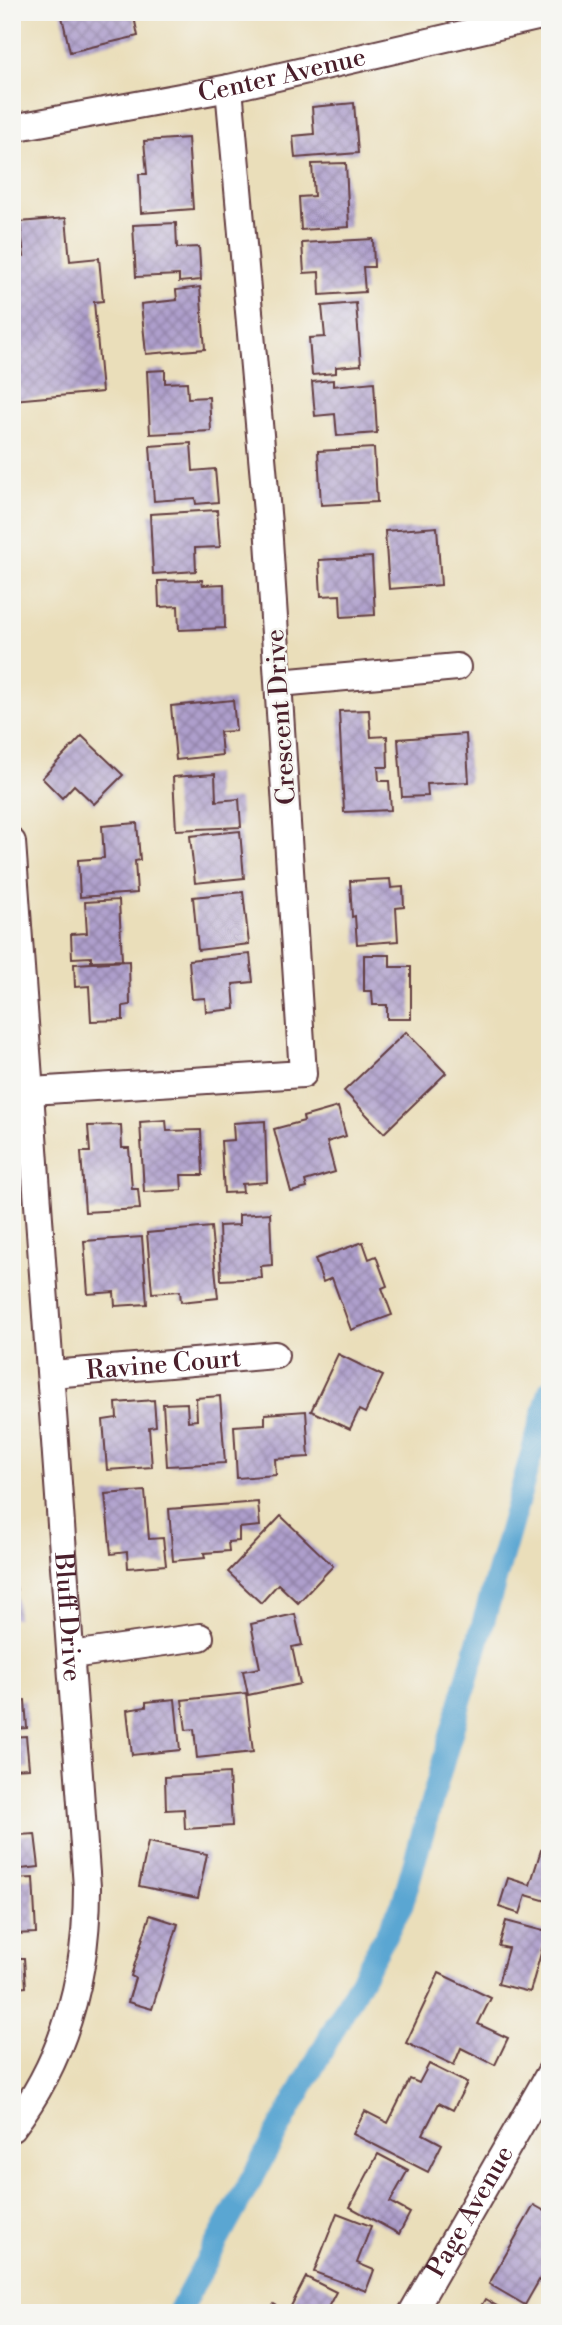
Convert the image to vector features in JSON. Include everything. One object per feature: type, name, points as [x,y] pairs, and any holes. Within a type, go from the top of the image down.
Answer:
[{"type":"street","name":"Center Avenue","points":[[12,128],[229,88],[550,14]]},
{"type":"street","name":"Crescent Drive","points":[[31,1091],[303,1074],[268,524],[229,88]]},
{"type":"street","points":[[279,682],[457,667]]},
{"type":"street","name":"Bluff Drive","points":[[12,842],[87,1887],[83,1965],[62,2038],[43,2081],[12,2128]]},
{"type":"street","name":"Ravine Court","points":[[52,1374],[275,1355]]},
{"type":"street","points":[[71,1654],[200,1637]]},
{"type":"street","name":"Page Avenue","points":[[412,2313],[550,2073]]},
{"type":"building","points":[[61,12],[133,12],[138,36],[70,52]]},
{"type":"building","points":[[354,103],[358,153],[295,158],[293,136],[314,134],[312,107]]},
{"type":"building","points":[[188,138],[193,209],[141,213],[139,174],[147,174],[144,141]]},
{"type":"building","points":[[346,163],[349,227],[301,230],[299,197],[314,196],[312,164]]},
{"type":"building","points":[[66,218],[70,261],[99,258],[103,301],[94,302],[102,392],[13,400],[12,257],[24,256],[20,222]]},
{"type":"building","points":[[176,223],[177,248],[199,247],[201,280],[179,282],[179,275],[136,277],[133,225]]},
{"type":"building","points":[[373,239],[374,267],[363,267],[365,292],[320,295],[319,272],[304,273],[302,243]]},
{"type":"building","points":[[200,287],[205,349],[146,354],[141,304],[177,300],[176,290]]},
{"type":"building","points":[[356,303],[361,365],[336,367],[336,373],[312,375],[309,338],[325,337],[322,306]]},
{"type":"building","points":[[165,370],[165,383],[187,382],[188,398],[209,397],[211,431],[150,434],[147,371]]},
{"type":"building","points":[[333,380],[333,386],[374,382],[377,433],[337,436],[335,414],[315,416],[312,382]]},
{"type":"building","points":[[191,443],[193,471],[215,469],[218,502],[196,504],[195,498],[154,501],[150,446]]},
{"type":"building","points":[[374,448],[377,502],[321,505],[318,451]]},
{"type":"building","points":[[217,510],[220,547],[195,548],[196,571],[153,574],[150,514]]},
{"type":"building","points":[[437,527],[441,585],[389,589],[385,531]]},
{"type":"building","points":[[372,557],[375,615],[341,617],[340,595],[321,596],[319,560]]},
{"type":"building","points":[[202,580],[203,585],[224,584],[225,628],[179,630],[178,606],[159,607],[158,581]]},
{"type":"building","points":[[233,700],[236,731],[220,732],[222,755],[176,760],[171,706]]},
{"type":"building","points":[[369,710],[371,737],[387,736],[388,767],[378,767],[379,781],[389,781],[391,810],[344,812],[339,711]]},
{"type":"building","points":[[466,734],[469,782],[427,784],[428,796],[402,797],[398,739]]},
{"type":"building","points":[[82,736],[123,775],[94,804],[74,785],[62,798],[42,778]]},
{"type":"building","points":[[215,774],[216,801],[239,799],[241,827],[176,830],[173,777]]},
{"type":"building","points":[[137,823],[140,860],[135,861],[137,893],[80,897],[78,860],[104,858],[102,826]]},
{"type":"building","points":[[240,831],[244,878],[195,883],[190,836]]},
{"type":"building","points":[[390,879],[391,888],[403,887],[404,907],[396,908],[398,941],[357,944],[350,881]]},
{"type":"building","points":[[243,892],[249,944],[198,950],[193,897]]},
{"type":"building","points":[[119,900],[122,960],[91,961],[91,957],[72,958],[71,934],[87,933],[85,902]]},
{"type":"building","points":[[250,954],[253,982],[233,984],[235,1009],[206,1012],[205,998],[192,999],[189,960]]},
{"type":"building","points":[[364,955],[390,955],[390,967],[411,967],[411,1019],[387,1019],[387,1005],[373,1005],[372,991],[364,991]]},
{"type":"building","points":[[129,961],[130,1005],[123,1006],[123,1020],[91,1021],[89,986],[75,987],[74,964]]},
{"type":"building","points":[[406,1032],[446,1073],[384,1133],[344,1091]]},
{"type":"building","points":[[338,1107],[346,1136],[327,1142],[335,1172],[305,1181],[307,1188],[291,1192],[274,1129],[304,1121],[303,1117]]},
{"type":"building","points":[[166,1120],[167,1131],[201,1130],[203,1175],[181,1175],[182,1190],[144,1192],[140,1122]]},
{"type":"building","points":[[265,1121],[267,1182],[242,1184],[243,1192],[224,1193],[221,1141],[234,1140],[233,1123]]},
{"type":"building","points":[[121,1125],[122,1148],[129,1148],[132,1189],[138,1189],[140,1209],[85,1212],[81,1152],[90,1152],[88,1126]]},
{"type":"building","points":[[270,1213],[272,1265],[261,1266],[262,1278],[221,1280],[219,1226],[239,1225],[239,1215]]},
{"type":"building","points":[[211,1227],[218,1298],[181,1302],[180,1291],[152,1293],[147,1233]]},
{"type":"building","points":[[142,1237],[147,1304],[115,1306],[114,1292],[88,1294],[84,1241]]},
{"type":"building","points":[[363,1242],[369,1259],[376,1256],[387,1286],[382,1288],[392,1315],[351,1330],[332,1278],[323,1282],[315,1259]]},
{"type":"building","points":[[338,1354],[383,1376],[365,1413],[359,1410],[350,1429],[311,1411]]},
{"type":"building","points":[[220,1396],[225,1463],[167,1466],[163,1404],[187,1403],[188,1421],[197,1420],[196,1398]]},
{"type":"building","points":[[154,1400],[156,1426],[149,1427],[152,1467],[107,1470],[103,1420],[117,1418],[116,1403]]},
{"type":"building","points":[[306,1411],[309,1457],[275,1459],[276,1475],[237,1478],[234,1426],[265,1424],[265,1414]]},
{"type":"building","points":[[145,1491],[149,1539],[163,1538],[166,1565],[128,1568],[127,1552],[111,1554],[105,1494]]},
{"type":"building","points":[[258,1502],[260,1526],[239,1528],[239,1541],[228,1542],[229,1551],[204,1553],[205,1558],[173,1561],[169,1509]]},
{"type":"building","points":[[281,1516],[333,1566],[298,1603],[278,1584],[261,1603],[228,1572]]},
{"type":"building","points":[[12,1585],[16,1585],[18,1618],[12,1618]]},
{"type":"building","points":[[295,1614],[302,1645],[292,1647],[300,1684],[248,1695],[243,1671],[260,1668],[251,1624]]},
{"type":"building","points":[[12,1683],[16,1701],[25,1700],[27,1728],[12,1729]]},
{"type":"building","points":[[246,1693],[253,1752],[197,1758],[194,1729],[186,1730],[182,1700]]},
{"type":"building","points":[[175,1699],[180,1750],[132,1755],[127,1710],[146,1707],[146,1702]]},
{"type":"building","points":[[26,1736],[29,1768],[12,1769],[12,1737]]},
{"type":"building","points":[[229,1773],[232,1826],[185,1829],[184,1809],[166,1810],[165,1777]]},
{"type":"building","points":[[550,1801],[550,1822],[543,1821]]},
{"type":"building","points":[[12,1804],[16,1804],[19,1835],[35,1834],[39,1867],[12,1870]]},
{"type":"building","points":[[148,1842],[207,1854],[198,1898],[139,1886]]},
{"type":"building","points":[[541,1850],[550,1853],[550,1902],[526,1895],[520,1914],[499,1907],[508,1878],[530,1885]]},
{"type":"building","points":[[33,1878],[36,1933],[12,1934],[12,1879]]},
{"type":"building","points":[[150,1915],[178,1924],[152,2009],[128,2002],[135,1978],[131,1976]]},
{"type":"building","points":[[506,1921],[547,1932],[530,1992],[498,1984],[508,1948],[499,1946]]},
{"type":"building","points":[[12,1958],[24,1958],[26,1987],[15,1988],[16,2014],[12,2014]]},
{"type":"building","points":[[439,1973],[491,1998],[478,2024],[508,2038],[495,2065],[461,2048],[454,2065],[406,2043]]},
{"type":"building","points":[[429,2064],[467,2083],[453,2110],[439,2103],[423,2134],[442,2144],[428,2172],[353,2134],[365,2111],[388,2123],[410,2079],[419,2083]]},
{"type":"building","points":[[378,2154],[408,2170],[390,2202],[410,2213],[399,2234],[350,2207]]},
{"type":"building","points":[[534,2205],[550,2214],[550,2261],[525,2305],[489,2284]]},
{"type":"building","points":[[337,2213],[371,2226],[357,2263],[374,2270],[366,2291],[314,2272]]},
{"type":"building","points":[[306,2277],[336,2292],[325,2313],[269,2313],[274,2304],[288,2312]]},
{"type":"building","points":[[485,2299],[509,2313],[477,2313]]},
{"type":"waterway","points":[[178,2313],[402,1905],[550,1390]]}]
